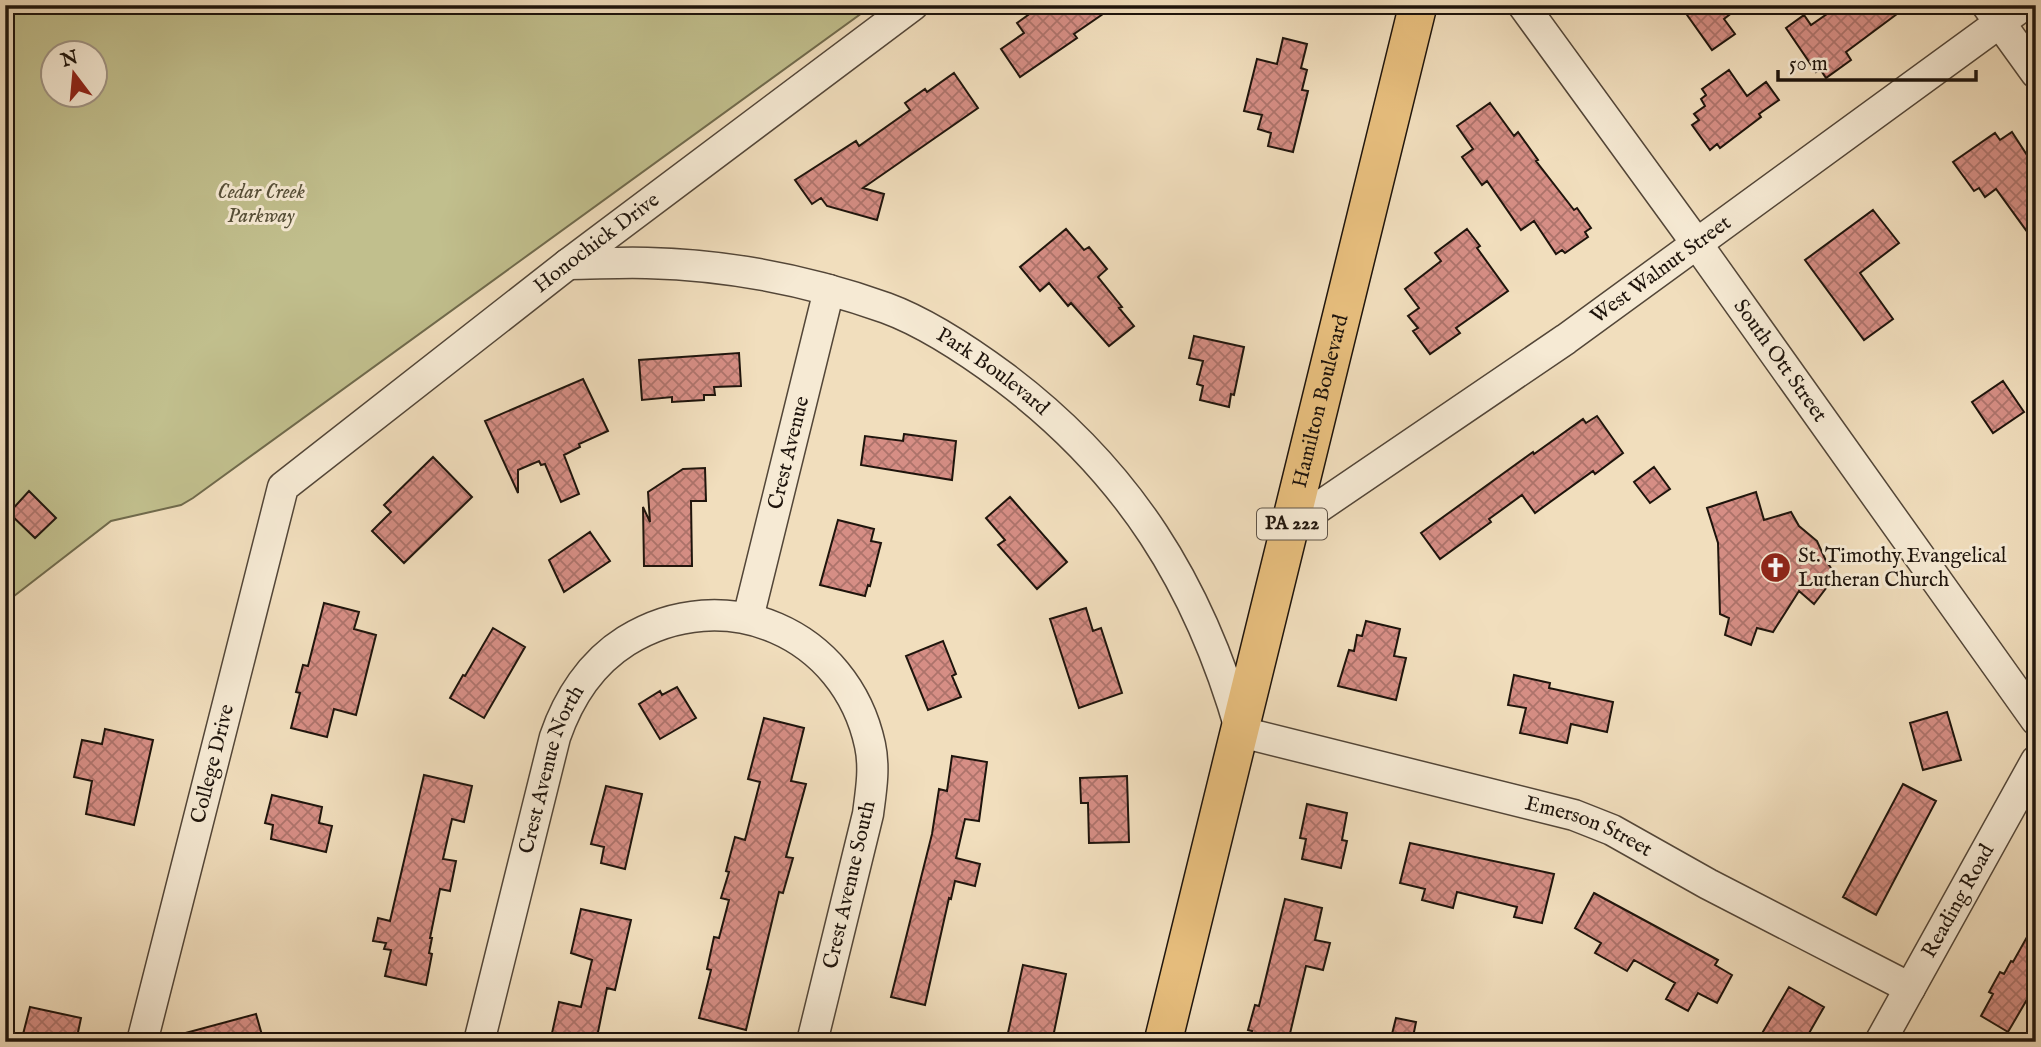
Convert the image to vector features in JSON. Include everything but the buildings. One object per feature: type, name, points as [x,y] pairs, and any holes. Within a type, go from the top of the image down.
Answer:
[{"type":"main road","name":"Hamilton Boulevard","points":[[1163,1042],[1418,5]]},
{"type":"street","name":"Honochick Drive","points":[[283,487],[568,264],[913,5]]},
{"type":"street","name":"South Ott Street","points":[[1523,5],[2036,720]]},
{"type":"street","name":"West Walnut Street","points":[[1291,526],[1566,340],[1697,244],[1993,14],[2024,5]]},
{"type":"street","points":[[1993,14],[2036,73]]},
{"type":"street","name":"Park Boulevard","points":[[568,264],[647,263],[700,267],[778,278],[829,290],[888,309],[947,339],[984,362],[1036,402],[1084,447],[1127,496],[1165,550],[1187,589],[1214,648],[1241,732]]},
{"type":"street","name":"Crest Avenue","points":[[748,618],[829,290]]},
{"type":"street","name":"College Drive","points":[[142,1042],[283,487]]},
{"type":"street","name":"Crest Avenue North","points":[[479,1042],[555,737],[562,715],[576,690],[598,663],[626,641],[657,626],[685,618],[719,615],[748,618]]},
{"type":"street","name":"Crest Avenue South","points":[[748,618],[780,628],[804,642],[825,660],[847,686],[862,716],[871,748],[873,781],[868,814],[812,1042]]},
{"type":"street","name":"Emerson Street","points":[[1241,732],[1574,815],[1612,830],[1708,884],[1910,988]]},
{"type":"street","name":"Reading Road","points":[[1880,1042],[2036,761]]},
{"type":"green space","name":"Cedar Creek Parkway","points":[[5,5],[873,5],[193,498],[181,505],[111,521],[5,603]]},
{"type":"place","name":"St. Timothy Evangelical Lutheran Church","points":[[1775,568]]}]
